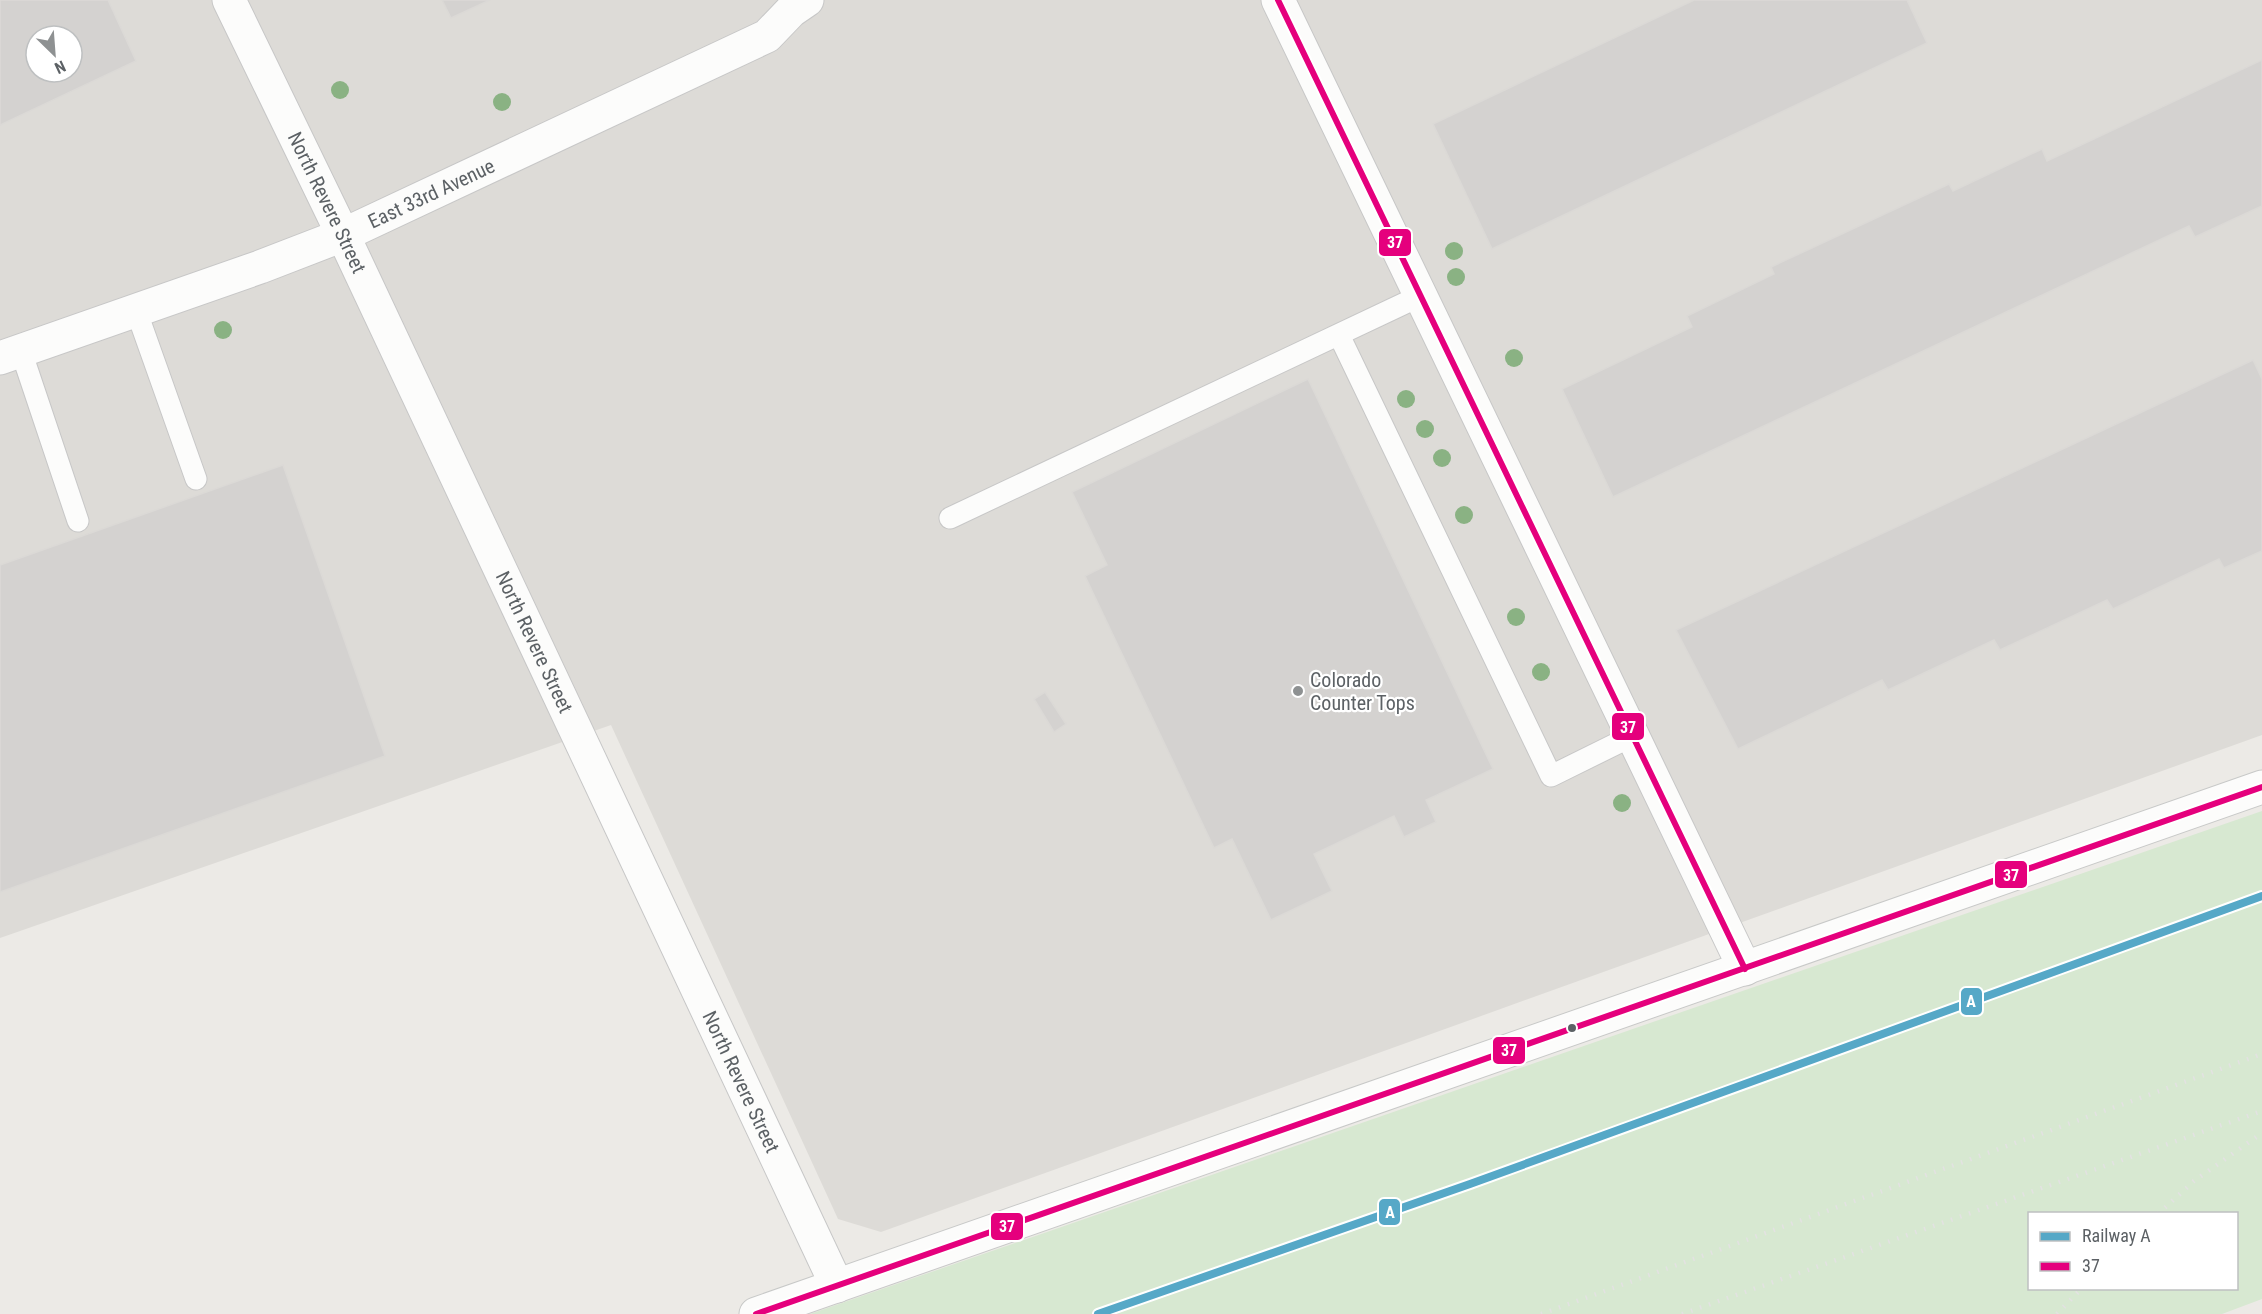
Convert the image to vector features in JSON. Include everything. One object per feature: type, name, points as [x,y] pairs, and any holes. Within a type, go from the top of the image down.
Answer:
[{"type":"street","name":"North Revere Street","points":[[229,0],[344,235],[837,1286]]},
{"type":"street","name":"East 33rd Avenue","points":[[10,354],[344,235],[766,36],[791,11],[807,0]]},
{"type":"street","points":[[1278,0],[1745,969]]},
{"type":"street","points":[[756,1314],[2262,787]]},
{"type":"lane","points":[[950,518],[1420,296]]},
{"type":"lane","points":[[136,310],[196,479]]},
{"type":"lane","points":[[1338,335],[1551,776],[1632,736]]},
{"type":"lane","points":[[10,354],[78,521]]},
{"type":"shaded area","points":[[0,0],[2262,0],[2262,735],[881,1232],[838,1219],[611,725],[0,938]]},
{"type":"green space","points":[[2262,811],[2262,1299],[2222,1314],[810,1314]]},
{"type":"building","points":[[0,0],[108,0],[136,61],[0,125]]},
{"type":"building","points":[[442,0],[490,0],[451,18]]},
{"type":"building","points":[[1694,0],[1907,0],[1927,43],[1492,249],[1433,124]]},
{"type":"building","points":[[2262,60],[2262,206],[2195,237],[2189,226],[1613,497],[1562,389],[1692,327],[1687,316],[1774,274],[1771,267],[1949,184],[1953,191],[2042,149],[2047,161]]},
{"type":"building","points":[[2253,360],[2262,379],[2262,551],[2224,568],[2219,559],[2113,609],[2107,600],[2000,650],[1994,640],[1888,690],[1882,680],[1738,749],[1676,630]]},
{"type":"building","name":"Colorado Counter Tops","points":[[1308,379],[1493,769],[1426,800],[1436,822],[1404,837],[1394,816],[1314,854],[1332,891],[1271,920],[1232,839],[1214,848],[1085,576],[1107,565],[1072,492]]},
{"type":"building","points":[[283,465],[385,756],[0,892],[0,565]]},
{"type":"building","points":[[1045,692],[1066,724],[1054,732],[1034,699]]},
{"type":"railway","points":[[1541,1314],[2262,1054]]},
{"type":"railway","points":[[1682,1314],[2262,1111]]},
{"type":"railway","points":[[2160,1212],[2194,1181],[2262,1133]]},
{"type":"railway","points":[[2057,1314],[2080,1290]]},
{"type":"rail line","name":"A","points":[[1098,1314],[1470,1184],[2262,896]]},
{"type":"transit line","name":"37","points":[[1278,0],[1745,969]]},
{"type":"transit line","name":"37","points":[[756,1314],[2262,787]]},
{"type":"place","name":"Colorado Counter Tops","points":[[1298,691]]}]
